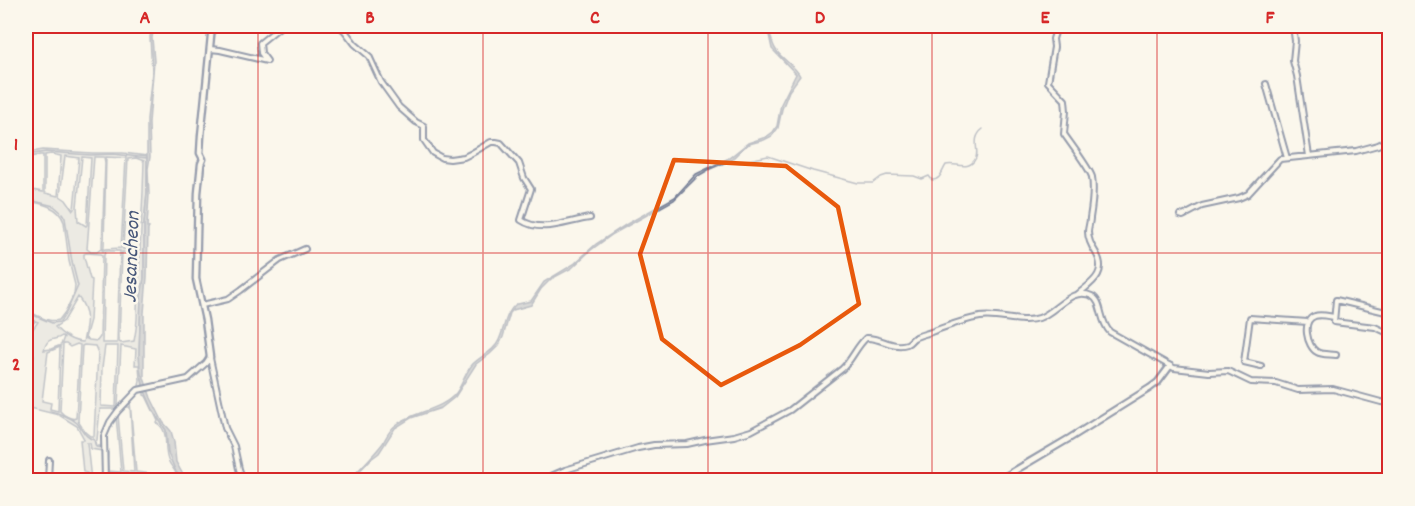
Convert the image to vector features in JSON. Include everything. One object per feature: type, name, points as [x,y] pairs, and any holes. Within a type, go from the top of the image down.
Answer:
[{"type":"street","points":[[212,26],[201,136],[203,159],[198,194],[196,279],[225,428],[234,446],[243,480]]},
{"type":"street","points":[[210,49],[267,61],[261,53],[260,43],[281,26]]},
{"type":"street","points":[[339,26],[369,56],[384,87],[399,107],[424,126],[424,140],[437,156],[446,159],[458,158],[491,142],[498,142],[519,163],[524,178],[531,187],[521,220],[530,225],[545,227],[590,218]]},
{"type":"street","points":[[542,480],[572,468],[638,448],[687,444],[734,436],[758,428],[790,410],[847,365],[858,346],[866,338],[905,344],[947,325],[980,317],[1034,319],[1045,315],[1093,282],[1098,276],[1099,268],[1098,257],[1089,242],[1088,231],[1091,217],[1091,174],[1064,134],[1065,100],[1048,82],[1057,26]]},
{"type":"street","points":[[1293,26],[1293,61],[1309,156]]},
{"type":"street","points":[[1266,84],[1287,158]]},
{"type":"street","points":[[1180,215],[1183,216],[1202,206],[1248,194],[1280,159],[1356,151],[1389,139]]},
{"type":"street","points":[[202,305],[228,299],[280,260],[305,249]]},
{"type":"street","points":[[1077,294],[1084,294],[1095,299],[1100,306],[1104,325],[1110,332],[1170,366],[1205,372],[1228,371],[1251,382],[1276,383],[1298,390],[1333,389],[1389,403]]},
{"type":"street","points":[[1389,313],[1336,300],[1334,317],[1334,322],[1375,327],[1389,334]]},
{"type":"street","points":[[1334,317],[1315,316],[1311,318],[1306,326],[1306,333],[1314,351],[1336,355]]},
{"type":"street","points":[[1261,366],[1244,362],[1250,318],[1308,322]]},
{"type":"street","points":[[105,480],[104,436],[118,411],[138,390],[188,379],[210,357]]},
{"type":"street","points":[[999,480],[1150,388],[1158,382],[1170,366]]},
{"type":"street","points":[[48,480],[49,460]]},
{"type":"highlighted area","points":[[674,160],[786,166],[838,207],[859,304],[800,345],[721,385],[662,339],[640,254]]},
{"type":"shaded area","points":[[152,26],[154,26],[152,38],[154,61],[149,123],[147,227],[149,228],[144,313],[144,378],[163,422],[171,431],[176,462],[186,480],[183,480],[176,472],[168,453],[166,430],[154,412],[144,389],[140,369]]},
{"type":"shaded area","points":[[767,26],[776,50],[800,76],[789,91],[778,128],[772,136],[749,144],[731,160],[698,176],[674,200],[613,234],[572,268],[551,279],[541,289],[531,305],[510,313],[499,345],[476,364],[455,397],[441,408],[411,418],[395,428],[379,453],[349,480],[379,448],[394,427],[403,420],[443,404],[456,393],[472,365],[497,344],[507,316],[516,304],[531,301],[544,282],[574,264],[596,244],[675,197],[696,174],[729,158],[748,143],[773,132],[777,126],[781,104],[796,74],[772,49]]},
{"type":"shaded area","points":[[43,150],[147,156],[144,278],[139,355],[143,387],[134,392],[105,432],[103,475],[102,451],[91,449],[90,443],[87,443],[91,480],[87,480],[87,473],[83,472],[80,440],[84,439],[77,426],[59,415],[26,407],[26,368],[31,368],[34,355],[26,349],[26,337],[38,322],[35,321],[26,334],[34,320],[31,319],[26,326],[30,318],[26,316],[26,311],[46,319],[59,320],[74,294],[75,285],[62,217],[48,206],[26,201],[28,158],[26,158],[26,153]],"holes":[[[43,155],[43,192],[27,189],[30,157]],[[45,155],[61,156],[58,196],[45,193]],[[65,156],[79,158],[73,210],[60,196]],[[82,157],[91,158],[86,226],[78,221],[77,207]],[[94,157],[104,157],[102,248],[97,252],[87,249]],[[106,157],[126,158],[121,248],[103,251]],[[136,158],[144,161],[140,250],[123,249],[128,159]],[[106,251],[120,251],[117,343],[102,343],[104,255]],[[122,252],[140,254],[134,341],[119,342]],[[84,254],[100,254],[102,256],[100,337],[97,341],[85,338],[90,320],[92,280]],[[78,297],[86,313],[83,342],[64,335],[55,327],[64,321]],[[62,336],[64,337],[61,345],[44,350],[49,341]],[[63,344],[70,347],[77,344],[80,345],[76,418],[65,416],[60,411]],[[84,345],[95,346],[98,353],[94,436],[90,436],[78,421],[82,346]],[[105,346],[118,346],[116,407],[101,406]],[[121,346],[136,349],[135,365],[139,365],[139,386],[121,405],[118,405]],[[60,347],[58,411],[50,409],[51,403],[42,401],[48,352]],[[100,409],[114,409],[116,411],[104,431],[101,446],[96,446],[95,442]]]},
{"type":"shaded area","points":[[140,389],[145,389],[154,412],[166,430],[168,453],[178,474],[173,477],[108,473],[107,471],[108,461],[108,471],[121,472],[116,416],[107,436],[107,452],[105,449],[105,438],[111,421]],"holes":[[[140,390],[144,390],[144,395],[157,423],[164,430],[168,460],[176,473],[172,476],[136,472],[130,401]],[[125,407],[130,407],[134,472],[123,471],[118,415]]]},
{"type":"waterway","points":[[731,160],[740,162],[768,156],[858,183],[873,183],[887,175],[914,176],[922,179],[929,176],[935,180],[946,165],[964,166],[974,161],[977,154],[977,137],[983,129]]},
{"type":"waterway","points":[[26,155],[46,152],[113,154],[147,158]]},
{"type":"waterway","points":[[26,199],[54,206],[65,218],[78,286],[60,322],[52,323],[26,312]]},
{"type":"waterway","points":[[50,411],[74,421],[86,435],[94,440],[96,447],[102,448]]},
{"type":"waterway","points":[[106,450],[108,473],[173,477],[178,474]]},
{"type":"water label","name":"Jesancheon","points":[[130,257]]}]
